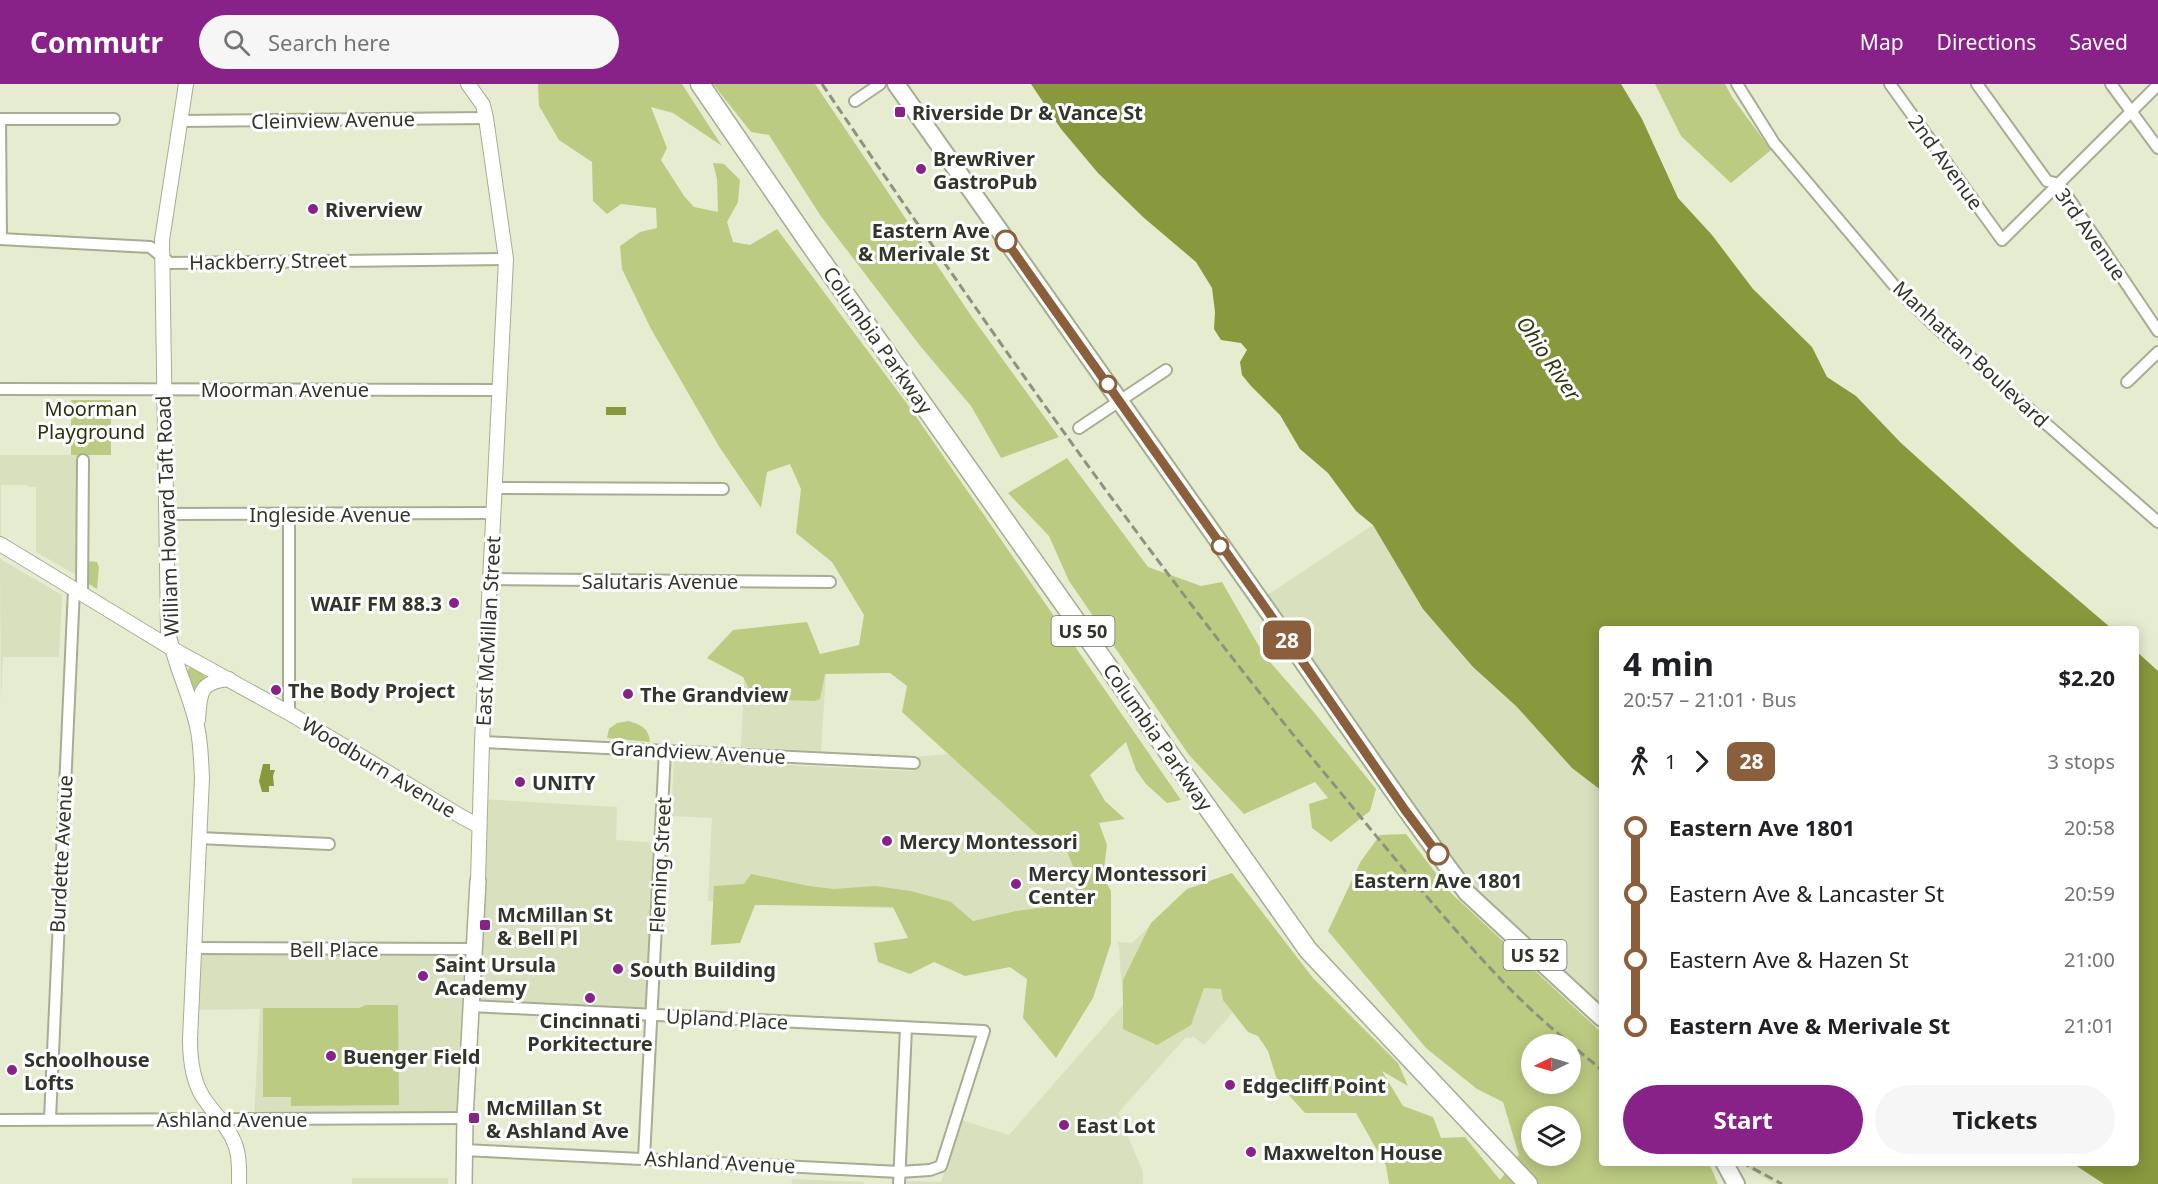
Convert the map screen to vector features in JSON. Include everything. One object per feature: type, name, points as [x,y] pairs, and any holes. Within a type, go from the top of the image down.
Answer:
[{"type":"highway","name":"Columbia Parkway","points":[[700,84],[807,240],[1308,950],[1528,1184]]},
{"type":"main road","name":"US 52","points":[[896,84],[1405,810],[1467,893],[1599,1015]]},
{"type":"main road","name":"East McMillan Street","points":[[464,1184],[465,1118],[478,881]]},
{"type":"main road","points":[[1726,1166],[1736,1184]]},
{"type":"street","name":"William Howard Taft Road","points":[[186,84],[162,240],[168,631],[171,648],[197,725],[202,778],[193,948],[190,1039],[192,1068],[201,1095],[236,1146],[239,1184]]},
{"type":"street","name":"East McMillan Street","points":[[468,84],[483,105],[486,118],[506,259],[482,742],[478,881]]},
{"type":"street","points":[[855,101],[880,84]]},
{"type":"street","name":"Manhattan Boulevard","points":[[1737,84],[1774,143],[1898,290],[1938,329],[2158,522]]},
{"type":"street","name":"2nd Avenue","points":[[1890,84],[2002,240],[2059,184]]},
{"type":"street","name":"3rd Avenue","points":[[1977,84],[2048,181],[2059,184],[2158,331]]},
{"type":"street","points":[[2111,84],[2158,148]]},
{"type":"street","points":[[2059,184],[2158,85]]},
{"type":"street","name":"Cleinview Avenue","points":[[180,122],[486,118]]},
{"type":"street","points":[[1,239],[0,119],[114,119]]},
{"type":"street","name":"Hackberry Street","points":[[1,239],[150,247],[170,263],[506,259]]},
{"type":"street","points":[[2127,382],[2158,353]]},
{"type":"street","points":[[1079,428],[1166,370]]},
{"type":"street","name":"Moorman Avenue","points":[[0,389],[498,390]]},
{"type":"street","name":"Burdette Avenue","points":[[50,1119],[84,460]]},
{"type":"street","points":[[494,488],[723,489]]},
{"type":"street","name":"Ingleside Avenue","points":[[167,514],[493,513]]},
{"type":"street","points":[[289,515],[289,713]]},
{"type":"street","name":"Woodburn Avenue","points":[[0,544],[171,648],[289,713],[479,826]]},
{"type":"street","name":"Salutaris Avenue","points":[[490,579],[830,582]]},
{"type":"street","points":[[197,725],[201,696],[205,687],[209,683],[229,680]]},
{"type":"street","name":"Grandview Avenue","points":[[482,742],[914,763]]},
{"type":"street","name":"Fleming Street","points":[[644,1158],[665,751]]},
{"type":"street","points":[[199,838],[329,844]]},
{"type":"street","name":"Bell Place","points":[[193,948],[474,950]]},
{"type":"street","name":"Upland Place","points":[[471,1006],[984,1031]]},
{"type":"street","points":[[898,1184],[906,1028]]},
{"type":"street","name":"Ashland Avenue","points":[[464,1150],[899,1172],[930,1170],[941,1166],[984,1031]]},
{"type":"street","name":"Ashland Avenue","points":[[0,1120],[465,1118]]},
{"type":"shaded area","points":[[0,455],[79,455],[80,577],[36,552],[36,487],[1,485],[0,541]]},
{"type":"shaded area","points":[[1373,525],[1473,667],[1516,706],[1572,768],[1599,789],[1599,1015],[1467,893],[1260,600]]},
{"type":"shaded area","points":[[0,559],[62,595],[59,657],[3,657],[1,700]]},
{"type":"shaded area","points":[[745,667],[826,671],[821,751],[741,747]]},
{"type":"shaded area","name":"Mercy Montessori","points":[[1002,749],[1036,836],[1042,831],[1073,846],[1082,884],[1081,939],[907,909],[708,901],[712,818],[671,816],[674,760],[913,771],[915,757]]},
{"type":"shaded area","name":"Saint Ursula Academy","points":[[480,799],[617,807],[616,840],[661,843],[652,1016],[471,1006],[465,1118],[254,1119],[260,1009],[191,1010],[193,948],[474,949]]},
{"type":"shaded area","points":[[1191,887],[1205,905],[1286,952],[1204,1045],[1193,1036],[1186,1037],[1118,1113],[1143,1172],[1143,1184],[907,1184],[907,1181],[941,1182],[961,1120],[1009,1135],[1123,1005],[1117,942],[1132,943]]},
{"type":"shaded area","points":[[1745,1166],[2077,1166],[2104,1184],[1774,1184]]},
{"type":"shaded area","points":[[352,1178],[448,1178],[448,1184],[352,1184]]},
{"type":"shaded area","points":[[792,1179],[864,1182],[864,1184],[792,1184]]},
{"type":"green space","points":[[538,84],[682,84],[722,146],[673,113],[651,107],[667,148],[661,160],[684,196],[694,207],[718,212],[717,179],[713,163],[724,164],[740,180],[738,202],[727,222],[733,242],[750,245],[777,229],[908,405],[1181,800],[1167,803],[1146,784],[1136,770],[1126,742],[1090,775],[1105,801],[1125,819],[1099,823],[1107,845],[1103,877],[1111,891],[1111,943],[1093,998],[1056,1058],[1023,1018],[1027,979],[1010,967],[965,976],[934,962],[910,974],[878,962],[874,943],[908,938],[893,907],[755,905],[740,943],[711,945],[714,886],[744,884],[751,874],[834,889],[875,886],[911,891],[951,902],[973,921],[1016,911],[1072,904],[1078,879],[1065,846],[1043,840],[902,712],[907,686],[890,673],[825,674],[820,699],[815,701],[754,699],[743,677],[707,658],[733,630],[807,622],[820,654],[859,645],[864,615],[832,562],[796,533],[801,489],[790,464],[767,472],[761,508],[720,448],[651,329],[622,269],[620,246],[640,232],[657,228],[656,208],[621,204],[607,214],[593,201],[592,162],[559,140],[539,106]]},
{"type":"green space","points":[[713,84],[815,84],[972,317],[1059,437],[1001,458],[971,406],[921,347],[820,215],[769,135],[751,132]]},
{"type":"green space","points":[[1655,84],[1725,84],[1771,150],[1731,183],[1681,136]]},
{"type":"green space","name":"Moorman Playground","points":[[71,400],[111,400],[111,455],[71,455]]},
{"type":"green space","points":[[1067,458],[1148,567],[1201,586],[1222,582],[1264,655],[1376,789],[1370,811],[1331,842],[1312,828],[1309,804],[1328,798],[1315,782],[1244,814],[1189,755],[1069,581],[1049,536],[1008,493]]},
{"type":"green space","points":[[88,561],[97,562],[99,567],[97,589],[89,584]]},
{"type":"green space","points":[[192,667],[206,677],[194,693],[187,674],[188,669]]},
{"type":"green space","points":[[629,721],[644,728],[650,742],[607,738],[609,729],[617,723]]},
{"type":"green space","points":[[1406,834],[1451,893],[1599,1030],[1599,1166],[1710,1166],[1718,1184],[1389,1184],[1386,1166],[1356,1113],[1305,1113],[1278,1083],[1268,1051],[1258,1036],[1248,1032],[1223,1000],[1221,989],[1204,988],[1191,1025],[1157,1045],[1123,1029],[1123,980],[1151,923],[1187,889],[1232,873],[1313,978],[1398,1063],[1408,1086],[1382,1071],[1403,1106],[1433,1117],[1441,1138],[1465,1137],[1500,1180],[1519,1155],[1503,1102],[1477,1089],[1426,1048],[1328,931],[1361,861],[1380,835]]},
{"type":"green space","name":"Buenger Field","points":[[366,1005],[398,1005],[399,1105],[291,1106],[291,1097],[263,1097],[263,1008],[359,1008]]},
{"type":"water","name":"Ohio River","points":[[1031,84],[1621,84],[1642,119],[1678,198],[1712,235],[1753,289],[1812,347],[1827,377],[1856,396],[1901,443],[2109,626],[1599,626],[1599,789],[1572,768],[1516,706],[1473,667],[1423,609],[1373,525],[1356,511],[1328,473],[1300,449],[1280,415],[1242,375],[1240,362],[1247,350],[1241,343],[1221,340],[1214,329],[1215,312],[1212,288],[1196,262],[1143,217],[1098,173],[1061,129]]},
{"type":"water","points":[[606,407],[626,407],[626,415],[606,415]]},
{"type":"water","points":[[2139,654],[2158,671],[2158,1184],[2104,1184],[2077,1166],[2139,1166]]},
{"type":"water","points":[[263,764],[270,764],[270,770],[275,770],[274,786],[269,786],[269,792],[262,792],[259,781]]},
{"type":"railway","points":[[822,84],[1064,433],[1255,687],[1462,937],[1523,1001],[1599,1068]]},
{"type":"railway","points":[[1748,1166],[1782,1184]]},
{"type":"bus line","name":"28","points":[[1006,241],[1438,854]]},
{"type":"place","name":"Riverside Dr & Vance St","points":[[900,112]]},
{"type":"place","name":"BrewRiver GastroPub","points":[[921,169]]},
{"type":"place","name":"Riverview","points":[[313,209]]},
{"type":"place","name":"Eastern Ave & Merivale St","points":[[1006,241]]},
{"type":"place","name":"WAIF FM 88.3","points":[[454,603]]},
{"type":"place","name":"The Body Project","points":[[276,690]]},
{"type":"place","name":"The Grandview","points":[[628,694]]},
{"type":"place","name":"UNITY","points":[[520,782]]},
{"type":"place","name":"Mercy Montessori","points":[[887,841]]},
{"type":"place","name":"Eastern Ave 1801","points":[[1438,854]]},
{"type":"place","name":"Mercy Montessori Center","points":[[1016,884]]},
{"type":"place","name":"McMillan St & Bell Pl","points":[[485,925]]},
{"type":"place","name":"South Building","points":[[618,969]]},
{"type":"place","name":"Saint Ursula Academy","points":[[423,976]]},
{"type":"place","name":"Cincinnati Porkitecture","points":[[590,998]]},
{"type":"place","name":"Buenger Field","points":[[331,1056]]},
{"type":"place","name":"Schoolhouse Lofts","points":[[12,1070]]},
{"type":"place","name":"Edgecliff Point","points":[[1230,1085]]},
{"type":"place","name":"McMillan St & Ashland Ave","points":[[474,1118]]},
{"type":"place","name":"East Lot","points":[[1064,1125]]},
{"type":"place","name":"Maxwelton House","points":[[1251,1152]]}]
